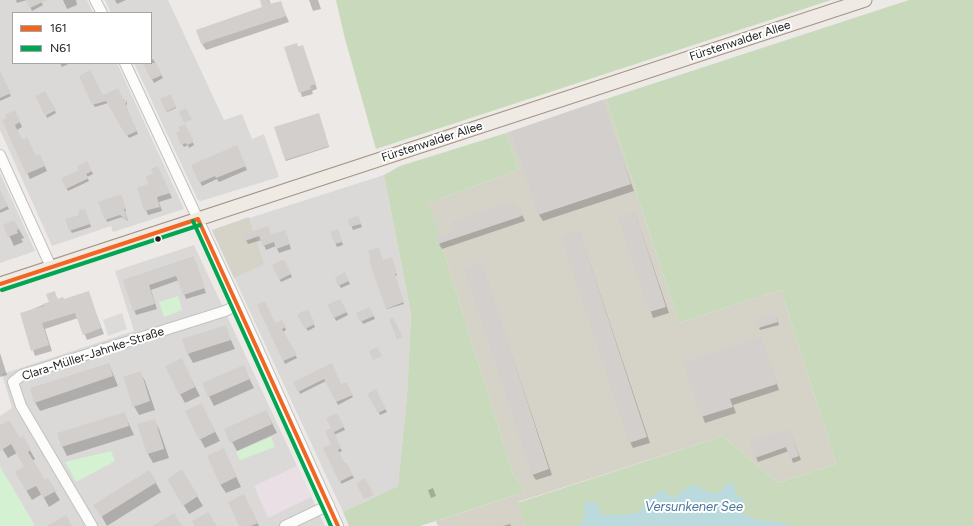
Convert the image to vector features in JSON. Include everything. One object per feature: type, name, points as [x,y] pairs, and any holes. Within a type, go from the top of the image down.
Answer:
[{"type":"main road","name":"Fürstenwalder Allee","points":[[0,284],[865,0]]},
{"type":"street","points":[[96,0],[102,12]]},
{"type":"street","points":[[125,64],[238,305],[338,526]]},
{"type":"street","points":[[0,155],[51,267]]},
{"type":"street","name":"Clara-Müller-Jahnke-Straße","points":[[92,526],[21,406],[13,382],[22,376],[225,311],[238,305]]},
{"type":"street","points":[[285,526],[329,505]]},
{"type":"shaded area","points":[[0,0],[87,0],[93,12],[12,12],[12,64],[117,64],[184,209],[113,232],[111,226],[52,246],[0,130]]},
{"type":"shaded area","points":[[105,0],[168,0],[224,120],[242,114],[252,139],[264,134],[279,177],[201,201],[198,200],[134,64],[152,64],[152,12],[111,12]]},
{"type":"shaded area","points":[[606,99],[679,323],[781,290],[836,464],[778,483],[723,436],[518,502],[525,526],[438,526],[436,521],[525,492],[513,474],[441,243],[438,244],[428,203],[519,170],[506,133]]},
{"type":"shaded area","points":[[0,173],[35,251],[0,263]]},
{"type":"shaded area","points":[[384,175],[411,314],[407,396],[398,486],[343,512],[212,230]]},
{"type":"shaded area","points":[[249,217],[264,264],[234,278],[212,230]]},
{"type":"shaded area","points":[[194,245],[325,526],[35,526],[0,467],[0,416],[12,408],[2,374],[134,331],[115,271]]},
{"type":"shaded area","points":[[122,313],[127,329],[108,336],[103,320]]},
{"type":"shaded area","points":[[297,466],[311,497],[268,518],[254,486]]},
{"type":"green space","points":[[336,0],[831,0],[376,149],[345,39]]},
{"type":"green space","points":[[909,0],[973,0],[973,526],[525,526],[517,503],[723,436],[778,483],[836,464],[781,290],[679,323],[606,99]]},
{"type":"green space","points":[[506,133],[519,170],[428,203],[440,236],[436,238],[438,244],[441,243],[513,474],[525,492],[420,526],[349,526],[343,512],[398,486],[407,396],[411,314],[384,175],[400,166]]},
{"type":"green space","points":[[178,296],[182,310],[164,317],[159,302]]},
{"type":"green space","points":[[271,437],[275,447],[240,460],[236,452]]},
{"type":"green space","points":[[111,451],[115,461],[76,482],[65,462]]},
{"type":"green space","points":[[0,467],[35,526],[0,526]]},
{"type":"water","name":"Versunkener See","points":[[732,481],[737,496],[745,499],[735,510],[757,520],[778,522],[790,526],[578,526],[584,520],[585,502],[596,502],[602,515],[633,514],[642,509],[646,500],[662,490],[673,498],[694,484],[701,489],[716,494]]},
{"type":"building","points":[[26,0],[47,0],[30,8]]},
{"type":"building","points":[[260,0],[268,0],[270,4],[281,1],[286,16],[201,44],[196,30],[262,7]]},
{"type":"building","points":[[297,43],[298,47],[303,45],[316,84],[310,86],[311,89],[299,93],[284,47]]},
{"type":"building","points":[[156,63],[162,75],[151,80],[143,64]]},
{"type":"building","points":[[90,70],[103,95],[118,88],[123,99],[126,99],[125,103],[137,131],[126,136],[106,101],[92,105],[79,76]]},
{"type":"building","points":[[0,71],[11,93],[0,98]]},
{"type":"building","points":[[45,91],[56,110],[45,116],[35,96]]},
{"type":"building","points":[[170,94],[176,107],[166,112],[160,99]]},
{"type":"building","points":[[602,100],[631,184],[538,215],[512,131]]},
{"type":"building","points":[[186,108],[192,119],[184,123],[179,112]]},
{"type":"building","points":[[15,110],[20,122],[15,125],[22,140],[27,137],[36,156],[40,154],[45,166],[26,174],[2,120],[7,118],[5,115]]},
{"type":"building","points":[[319,113],[329,146],[285,160],[274,127]]},
{"type":"building","points":[[185,124],[194,142],[187,145],[186,143],[181,145],[176,132],[180,131],[178,127]]},
{"type":"building","points":[[237,145],[246,166],[199,183],[191,165]]},
{"type":"building","points":[[87,161],[92,171],[86,174],[89,178],[66,189],[61,178],[79,170],[77,166]]},
{"type":"building","points":[[158,166],[170,193],[157,197],[160,207],[144,211],[137,188],[148,184],[146,176],[153,174],[151,169]]},
{"type":"building","points":[[0,189],[8,206],[0,210]]},
{"type":"building","points":[[121,194],[126,208],[124,209],[127,220],[120,215],[105,220],[98,202]]},
{"type":"building","points":[[513,201],[516,208],[520,207],[523,215],[438,244],[436,237],[450,233],[449,230],[454,229],[451,222]]},
{"type":"building","points":[[85,209],[90,224],[69,231],[65,219],[79,215],[78,211]]},
{"type":"building","points":[[635,212],[666,307],[649,312],[618,217]]},
{"type":"building","points":[[358,216],[361,224],[350,227],[348,219]]},
{"type":"building","points":[[14,220],[19,229],[17,230],[18,233],[8,237],[3,225]]},
{"type":"building","points":[[268,226],[271,235],[285,230],[290,244],[276,249],[274,242],[263,246],[259,236],[245,241],[243,235]]},
{"type":"building","points":[[338,229],[342,242],[335,244],[330,232]]},
{"type":"building","points":[[579,230],[647,437],[629,443],[561,236]]},
{"type":"building","points":[[379,247],[383,260],[392,257],[397,274],[395,274],[404,302],[386,309],[369,261],[371,260],[368,251]]},
{"type":"building","points":[[194,256],[205,288],[183,295],[176,276],[149,285],[155,304],[133,311],[123,280]]},
{"type":"building","points":[[282,260],[285,261],[291,274],[279,280],[272,265]]},
{"type":"building","points":[[482,262],[549,469],[532,475],[464,268]]},
{"type":"building","points":[[345,272],[349,281],[338,286],[335,278]]},
{"type":"building","points":[[55,291],[57,299],[63,297],[64,299],[89,291],[101,328],[83,335],[75,313],[42,323],[49,345],[31,351],[20,313],[44,306],[43,304],[49,302],[46,294]]},
{"type":"building","points":[[340,299],[347,312],[334,318],[327,305]]},
{"type":"building","points":[[265,301],[275,323],[282,320],[286,327],[282,329],[297,355],[283,361],[257,305]]},
{"type":"building","points":[[370,307],[374,316],[360,322],[356,313]]},
{"type":"building","points":[[308,309],[315,324],[305,329],[297,314]]},
{"type":"building","points":[[776,313],[778,322],[758,328],[755,320]]},
{"type":"building","points":[[393,317],[403,337],[397,340],[389,319]]},
{"type":"building","points":[[226,325],[231,340],[187,354],[182,339]]},
{"type":"building","points":[[761,336],[777,384],[730,399],[733,407],[701,417],[683,362]]},
{"type":"building","points":[[377,347],[382,356],[373,360],[369,351]]},
{"type":"building","points":[[182,358],[195,387],[179,395],[165,366]]},
{"type":"building","points":[[109,363],[113,376],[34,403],[30,388]]},
{"type":"building","points":[[332,363],[341,384],[346,382],[353,395],[336,402],[324,379],[298,392],[293,382]]},
{"type":"building","points":[[244,365],[250,379],[208,397],[202,383]]},
{"type":"building","points":[[141,371],[150,401],[133,407],[123,377]]},
{"type":"building","points":[[376,389],[386,409],[378,413],[367,394]]},
{"type":"building","points":[[202,403],[215,432],[199,440],[185,411]]},
{"type":"building","points":[[266,410],[272,424],[230,443],[224,429]]},
{"type":"building","points":[[125,412],[129,426],[61,447],[57,433]]},
{"type":"building","points":[[337,413],[344,427],[334,432],[341,448],[338,450],[345,464],[347,463],[353,475],[339,482],[323,448],[331,444],[325,431],[331,428],[326,418]]},
{"type":"building","points":[[155,419],[164,449],[147,454],[137,424]]},
{"type":"building","points":[[9,420],[20,438],[23,436],[31,450],[28,452],[45,480],[48,478],[56,491],[43,498],[36,486],[26,491],[15,472],[24,467],[11,444],[0,451],[0,425]]},
{"type":"building","points":[[790,429],[799,456],[790,459],[786,447],[755,458],[749,441],[782,430],[782,432]]},
{"type":"building","points":[[224,448],[236,477],[220,485],[207,456]]},
{"type":"building","points":[[182,469],[198,496],[183,506],[167,479]]},
{"type":"building","points":[[149,470],[157,482],[101,517],[93,505]]},
{"type":"building","points":[[365,478],[374,495],[364,499],[356,483]]},
{"type":"building","points":[[244,494],[258,523],[251,526],[239,526],[228,502]]},
{"type":"building","points":[[208,512],[217,526],[195,526],[192,521]]},
{"type":"building","points":[[174,513],[182,526],[152,526]]},
{"type":"building","points":[[66,515],[72,526],[47,526]]},
{"type":"transit line","name":"161","points":[[198,219],[338,526]]},
{"type":"transit line","name":"161","points":[[0,284],[198,219]]},
{"type":"transit line","name":"N61","points":[[193,221],[331,526]]},
{"type":"transit line","name":"N61","points":[[2,290],[200,225]]}]
